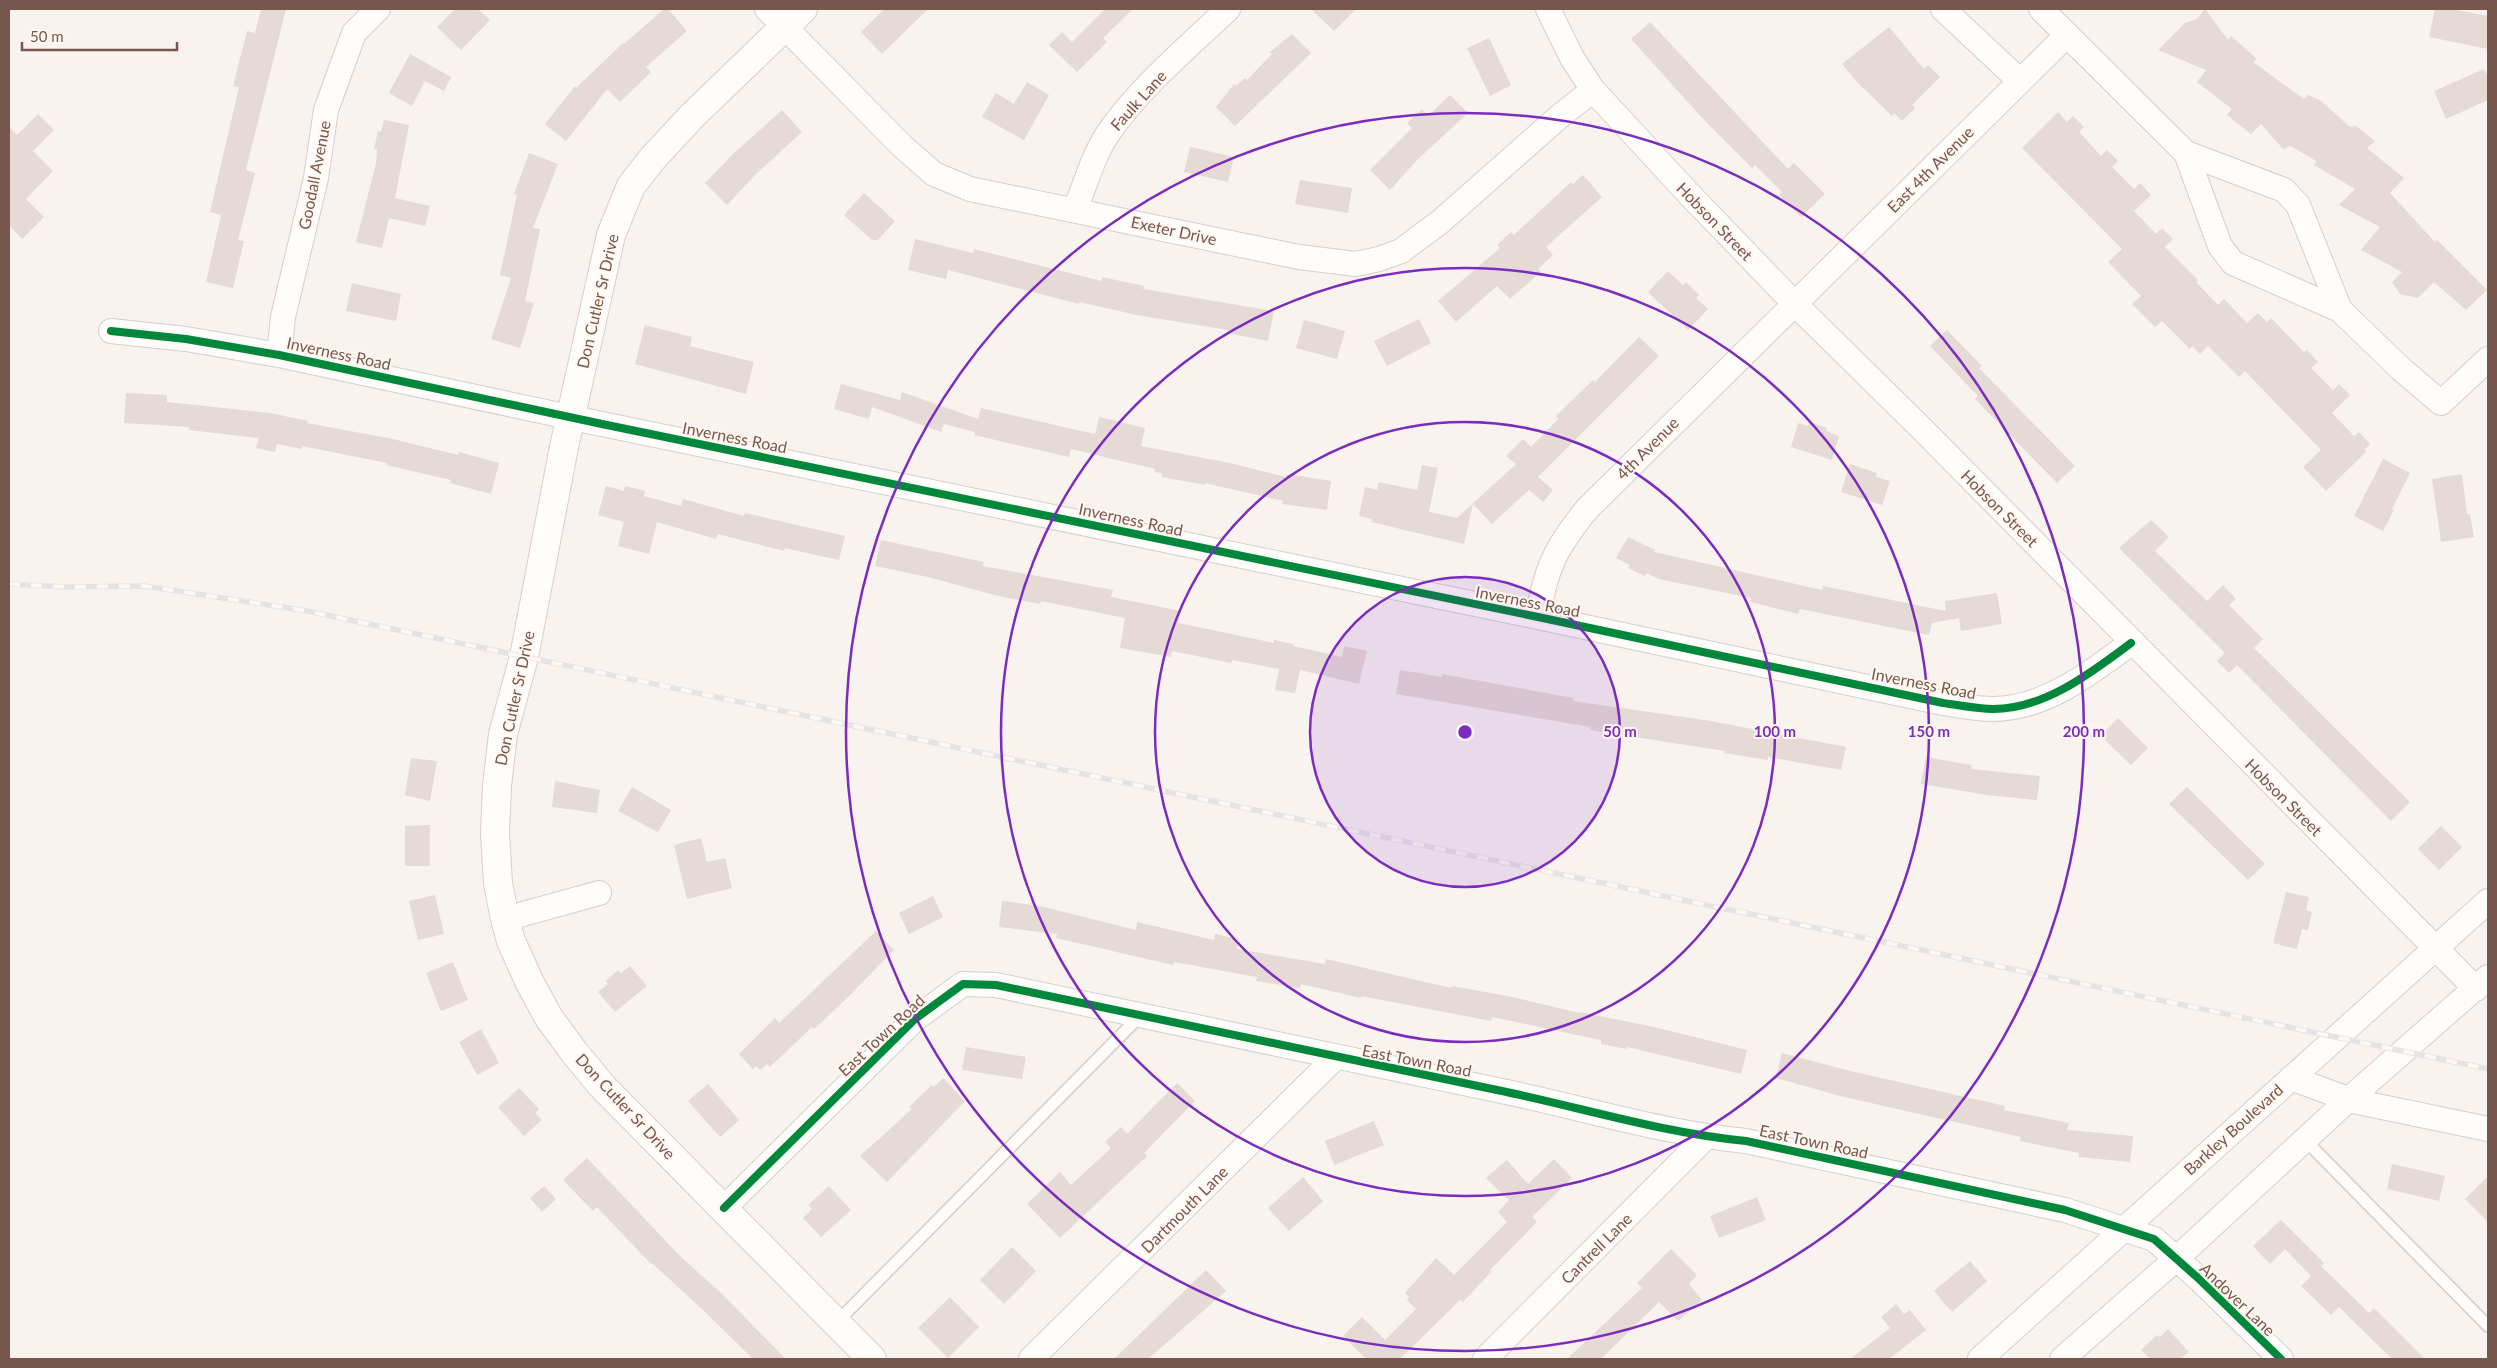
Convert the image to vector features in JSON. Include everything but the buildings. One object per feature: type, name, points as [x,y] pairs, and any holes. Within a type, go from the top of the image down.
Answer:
[{"type":"street","name":"Goodall Avenue","points":[[280,354],[283,317],[316,178],[326,110],[354,33],[378,9]]},
{"type":"street","name":"Faulk Lane","points":[[1075,209],[1091,167],[1108,134],[1146,88],[1228,9]]},
{"type":"street","name":"Hobson Street","points":[[1548,9],[1572,58],[1593,90],[1688,193],[1794,303],[1922,429],[2435,950],[2482,983]]},
{"type":"street","points":[[1944,9],[2020,81]]},
{"type":"street","points":[[2041,9],[2066,36],[2186,153],[2284,190],[2298,205],[2340,310]]},
{"type":"street","name":"Exeter Drive","points":[[785,15],[895,139],[934,174],[970,189],[1075,209],[1299,257],[1356,264],[1379,259],[1401,251],[1440,222],[1552,122],[1593,90]]},
{"type":"street","name":"Don Cutler Sr Drive","points":[[785,15],[653,158],[631,186],[611,234],[571,417],[524,657],[504,734],[495,833],[498,882],[511,941],[530,983],[549,1018],[574,1052],[602,1086],[872,1359]]},
{"type":"street","name":"East 4th Avenue","points":[[1794,303],[2066,36]]},
{"type":"street","points":[[2186,153],[2220,246],[2233,263],[2340,310],[2401,369],[2441,403],[2488,359]]},
{"type":"street","name":"4th Avenue","points":[[1538,616],[1548,566],[1566,536],[1587,509],[1794,303]]},
{"type":"street","name":"Inverness Road","points":[[111,331],[186,339],[280,354],[571,417],[1538,616],[1943,703],[1994,709],[2024,704],[2049,695],[2093,672],[2131,643]]},
{"type":"street","points":[[505,919],[599,893]]},
{"type":"street","name":"Barkley Boulevard","points":[[1980,1359],[2488,901]]},
{"type":"street","points":[[2062,1359],[2176,1259],[2349,1099],[2482,983]]},
{"type":"street","name":"East Town Road","points":[[724,1208],[915,1018],[963,984],[996,985],[1335,1058],[1500,1090],[1706,1137],[1746,1141],[2065,1210],[2154,1239],[2176,1259]]},
{"type":"street","name":"Dartmouth Lane","points":[[1031,1359],[1335,1058]]},
{"type":"street","points":[[2290,1078],[2349,1099],[2488,1129]]},
{"type":"street","name":"Cantrell Lane","points":[[1485,1359],[1706,1137]]},
{"type":"street","name":"Andover Lane","points":[[2176,1259],[2281,1359]]},
{"type":"lane","points":[[836,1323],[1140,1016]]},
{"type":"lane","points":[[2305,1140],[2488,1326]]},
{"type":"railway","points":[[9,584],[67,587],[144,586],[302,610],[2488,1069]]},
{"type":"cycle path","points":[[111,331],[186,339],[279,355],[602,424],[1974,708],[2012,707],[2031,703],[2049,696],[2084,677],[2131,643]]},
{"type":"cycle path","points":[[724,1208],[915,1019],[963,984],[996,985],[1497,1090],[1652,1126],[1746,1141],[2065,1210],[2154,1239],[2198,1278],[2281,1359]]}]
